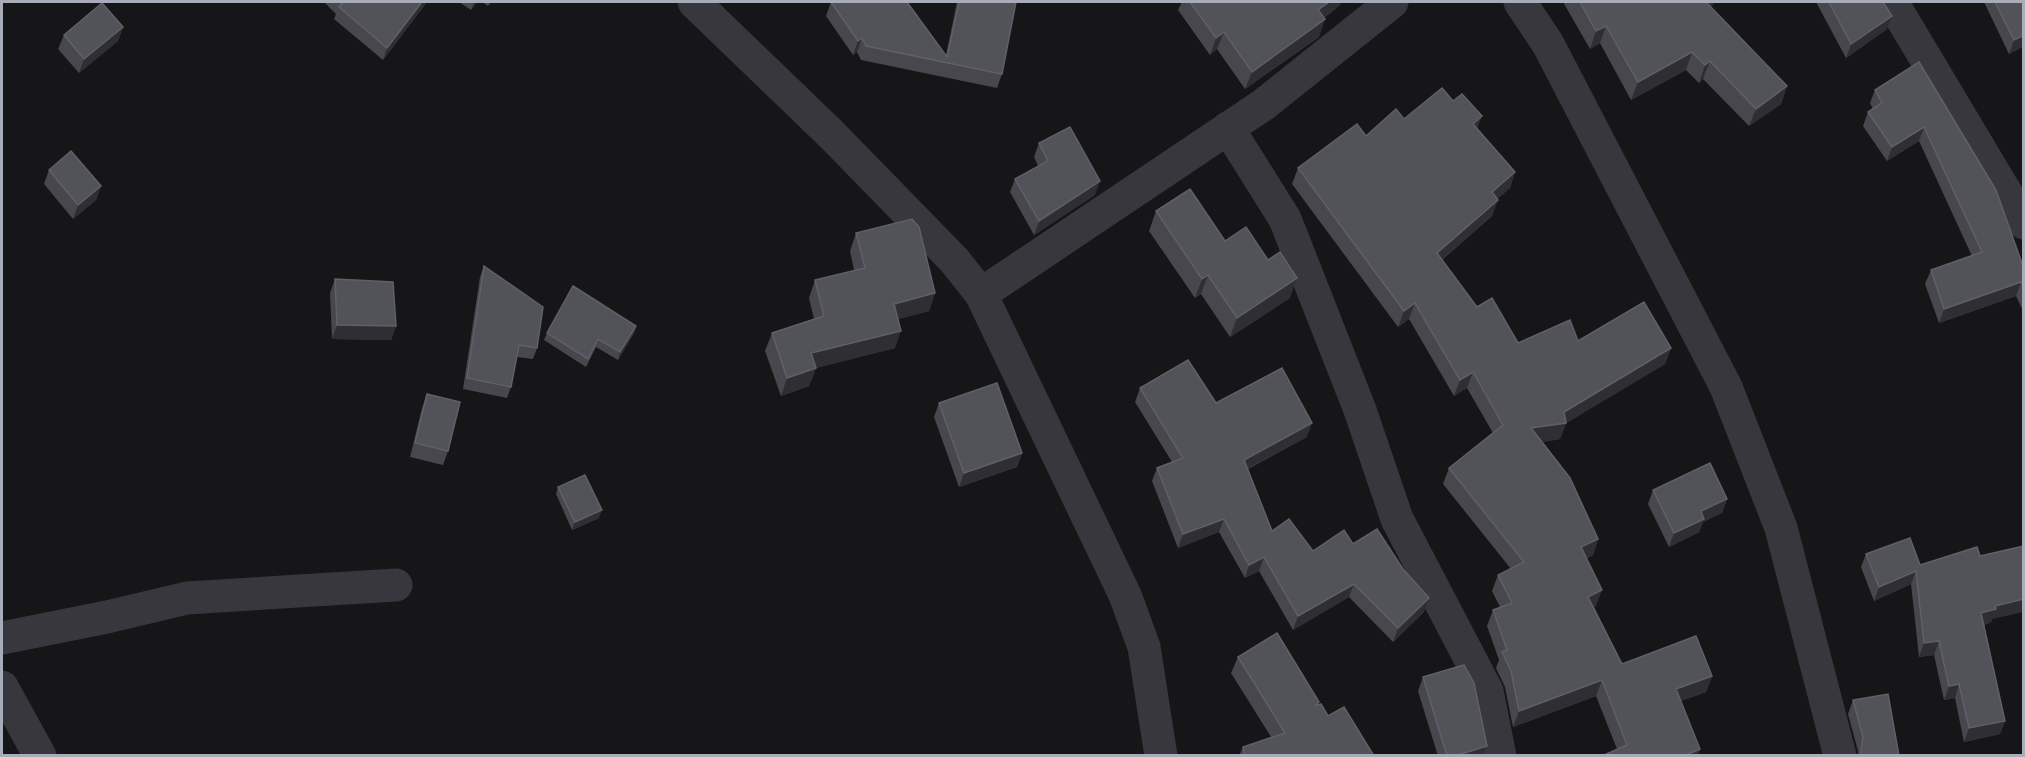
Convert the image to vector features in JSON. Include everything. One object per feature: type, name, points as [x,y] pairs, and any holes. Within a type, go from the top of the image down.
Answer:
[{"type":"street","points":[[694,2],[832,135],[954,260],[981,294],[1125,595],[1144,647],[1161,756]]},
{"type":"street","points":[[981,294],[1263,105],[1392,2]]},
{"type":"street","points":[[1520,2],[1548,44],[1726,387],[1781,528],[1840,756]]},
{"type":"street","points":[[1892,2],[2024,223]]},
{"type":"street","points":[[1228,128],[1285,219],[1360,410],[1397,519],[1487,691],[1500,756]]},
{"type":"street","points":[[2,638],[186,598],[396,585]]},
{"type":"street","points":[[2,687],[40,756]]},
{"type":"building","points":[[340,2],[422,2],[387,48],[339,7],[342,4]]},
{"type":"building","points":[[831,2],[907,2],[947,57],[959,2],[1016,2],[1002,74],[866,46],[862,38],[858,41]]},
{"type":"building","points":[[1190,2],[1329,2],[1318,10],[1325,19],[1252,72],[1224,32],[1216,38]]},
{"type":"building","points":[[1580,2],[1706,2],[1787,86],[1756,109],[1710,61],[1705,65],[1692,52],[1638,82],[1606,26],[1596,31]]},
{"type":"building","points":[[1829,2],[1883,2],[1892,16],[1851,44]]},
{"type":"building","points":[[1995,2],[2024,2],[2024,35],[2014,40]]},
{"type":"building","points":[[102,3],[123,27],[84,59],[64,35]]},
{"type":"building","points":[[1919,62],[1996,190],[2024,269],[2024,287],[2021,282],[1944,309],[1931,270],[1982,252],[1924,127],[1892,147],[1868,112],[1882,103],[1875,90]]},
{"type":"building","points":[[1442,88],[1453,101],[1462,94],[1482,116],[1473,124],[1515,172],[1492,192],[1498,200],[1437,253],[1477,307],[1492,298],[1518,343],[1570,320],[1578,341],[1644,302],[1671,348],[1564,412],[1566,423],[1531,428],[1570,478],[1598,539],[1581,547],[1602,590],[1588,597],[1622,664],[1696,636],[1712,676],[1676,689],[1700,749],[1684,756],[1602,756],[1627,745],[1602,680],[1519,711],[1511,671],[1502,652],[1507,650],[1493,610],[1512,603],[1498,575],[1524,562],[1449,468],[1503,425],[1473,372],[1460,380],[1415,303],[1404,311],[1298,168],[1357,124],[1366,136],[1396,109],[1404,119]]},
{"type":"building","points":[[1070,127],[1100,181],[1039,221],[1015,179],[1048,161],[1039,143]]},
{"type":"building","points":[[71,151],[101,186],[78,205],[49,170]]},
{"type":"building","points":[[1190,189],[1225,241],[1246,227],[1268,260],[1280,252],[1297,278],[1237,318],[1208,275],[1202,279],[1156,211]]},
{"type":"building","points":[[912,219],[919,227],[935,293],[894,304],[901,331],[811,353],[816,368],[787,378],[772,333],[824,316],[815,280],[865,268],[856,233]]},
{"type":"building","points":[[484,266],[543,307],[537,348],[519,345],[511,387],[467,378]]},
{"type":"building","points":[[335,279],[393,282],[396,326],[337,325]]},
{"type":"building","points":[[573,286],[636,326],[620,352],[598,339],[588,359],[547,333]]},
{"type":"building","points":[[1188,360],[1216,403],[1282,368],[1312,423],[1244,460],[1272,531],[1289,519],[1313,551],[1344,530],[1353,544],[1377,529],[1403,569],[1429,598],[1398,628],[1354,584],[1298,616],[1264,557],[1249,565],[1224,519],[1183,534],[1157,468],[1183,458],[1140,388]]},
{"type":"building","points":[[997,383],[1022,453],[964,473],[939,403]]},
{"type":"building","points":[[427,394],[460,402],[448,451],[415,443]]},
{"type":"building","points":[[1710,463],[1727,499],[1701,511],[1704,519],[1674,533],[1653,490]]},
{"type":"building","points":[[585,475],[602,510],[575,522],[558,487]]},
{"type":"building","points":[[1910,538],[1920,565],[1977,547],[1980,556],[2024,546],[2024,599],[1995,606],[1996,609],[1981,613],[2005,721],[1969,728],[1959,684],[1949,686],[1939,641],[1924,643],[1916,571],[1879,587],[1866,554]]},
{"type":"building","points":[[1277,633],[1319,702],[1315,706],[1321,704],[1328,716],[1344,707],[1374,756],[1245,756],[1243,747],[1285,733],[1238,657]]},
{"type":"building","points":[[1464,665],[1474,683],[1487,746],[1455,756],[1447,756],[1423,677]]},
{"type":"building","points":[[1888,694],[1899,756],[1862,756],[1863,737],[1853,700]]}]
